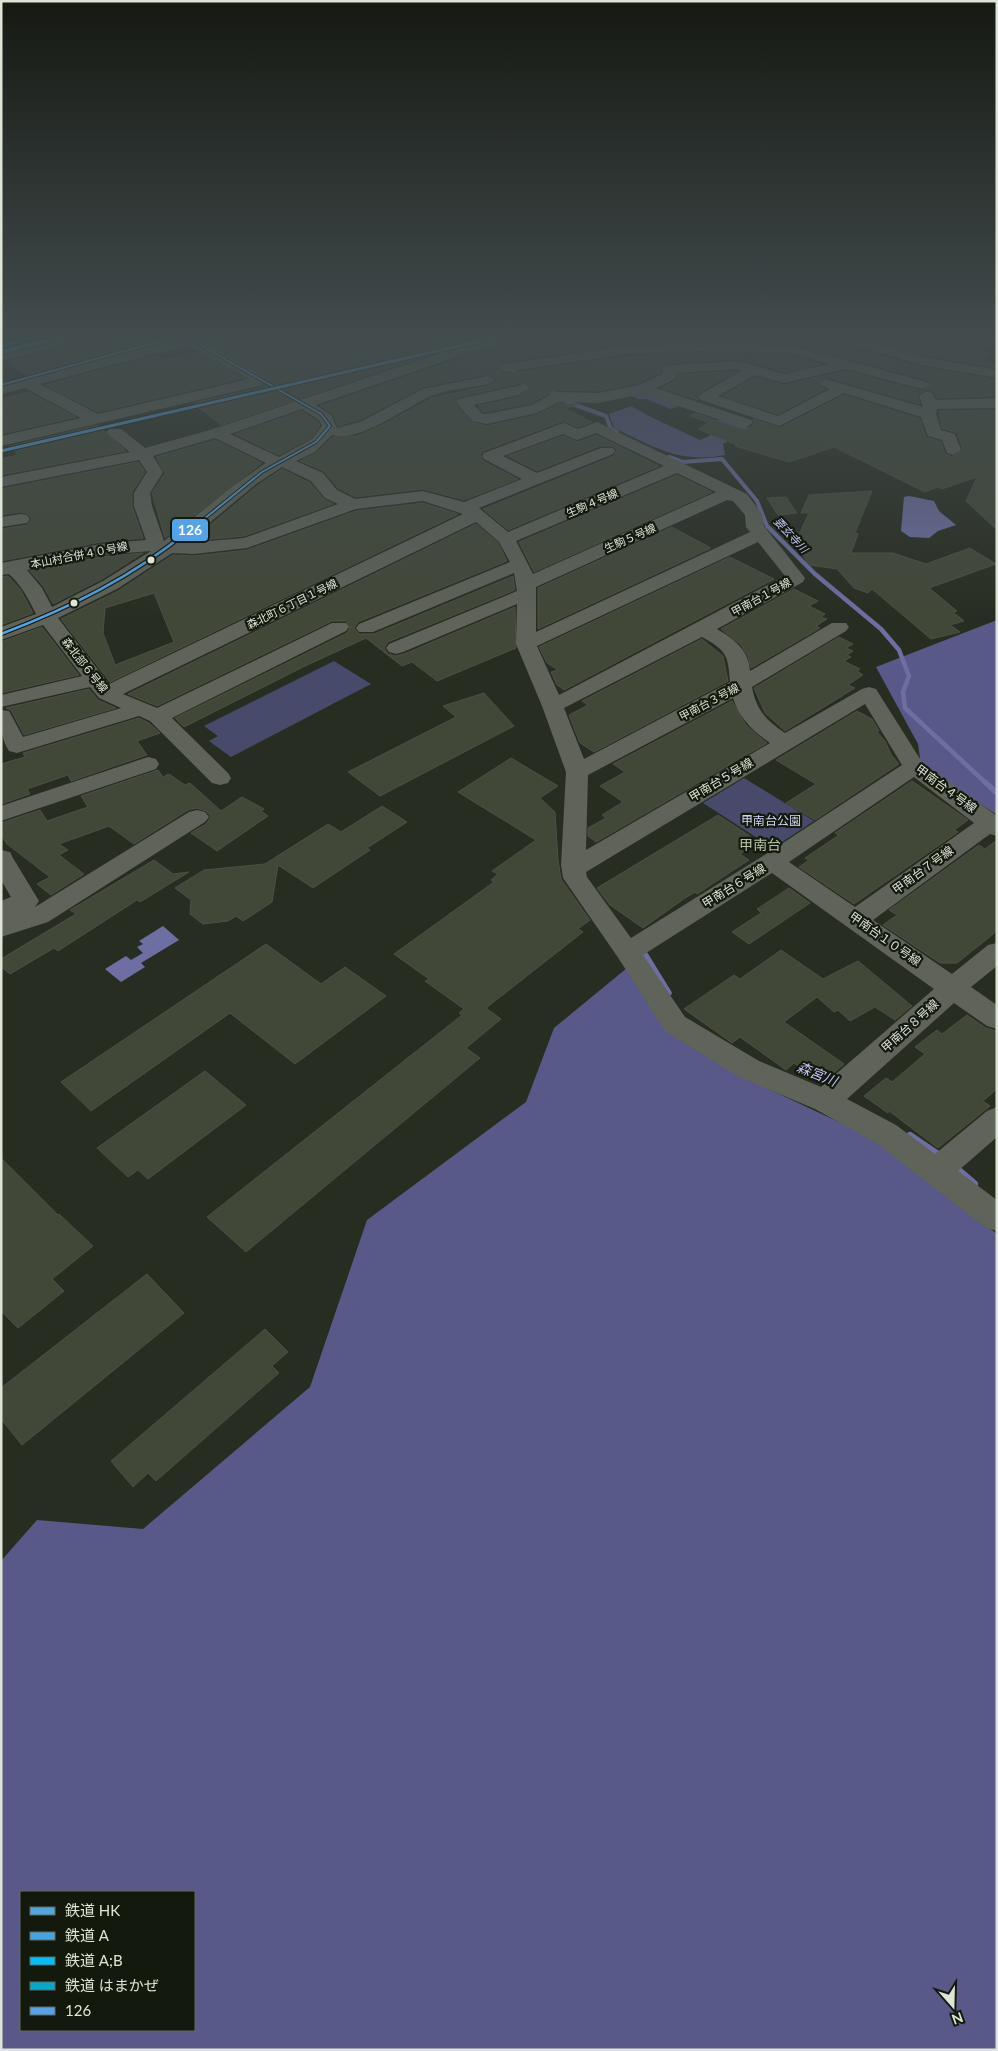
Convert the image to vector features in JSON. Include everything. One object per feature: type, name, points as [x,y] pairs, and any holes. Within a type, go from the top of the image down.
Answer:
[{"type":"street","points":[[1,441],[49,430]]},
{"type":"street","points":[[96,436],[124,430]]},
{"type":"street","points":[[1,482],[142,454],[226,430]]},
{"type":"street","points":[[1,634],[47,617],[100,591],[244,486],[307,443],[315,436],[318,430]]},
{"type":"street","points":[[280,462],[315,445],[333,432],[342,430]]},
{"type":"street","points":[[535,479],[490,456],[559,430]]},
{"type":"street","points":[[567,430],[577,435],[590,430]]},
{"type":"street","points":[[526,644],[760,534],[755,527],[753,514],[743,504],[741,498],[678,466],[666,463],[602,430]]},
{"type":"street","points":[[933,430],[934,433],[949,437],[953,450]]},
{"type":"street","points":[[115,432],[142,454],[155,472],[142,493],[143,506],[163,546]]},
{"type":"street","points":[[216,433],[317,477],[331,494],[353,504]]},
{"type":"street","name":"森北町６丁目１号線","points":[[1,700],[100,687],[535,479],[588,458],[606,458]]},
{"type":"street","name":"生駒４号線","points":[[506,539],[678,466]]},
{"type":"street","points":[[622,474],[639,483]]},
{"type":"street","points":[[42,475],[48,493]]},
{"type":"street","name":"生駒５号線","points":[[396,648],[527,589],[722,496],[733,494]]},
{"type":"street","name":"本山村合併４０号線","points":[[8,569],[72,554],[130,544],[200,548],[247,543],[353,504],[423,496],[471,511]]},
{"type":"street","points":[[471,511],[506,539],[520,564],[527,589],[526,644],[553,706],[577,772],[575,878],[628,952],[675,1024],[749,1069],[825,1102],[886,1134],[997,1218]]},
{"type":"street","points":[[1,522],[21,519]]},
{"type":"street","name":"甲南台１号線","points":[[553,706],[703,629],[796,578],[760,534]]},
{"type":"street","points":[[366,628],[520,564]]},
{"type":"street","name":"森北部６号線","points":[[8,569],[35,592],[47,617],[100,687],[148,712],[220,778]]},
{"type":"street","points":[[1,716],[17,746],[148,712],[338,627]]},
{"type":"street","name":"甲南台３号線","points":[[577,772],[741,685],[839,627]]},
{"type":"street","points":[[703,629],[733,649],[740,662],[741,685],[749,716],[760,727],[785,743]]},
{"type":"street","name":"甲南台５号線","points":[[574,868],[869,693]]},
{"type":"street","name":"甲南台４号線","points":[[869,693],[914,767],[994,825]]},
{"type":"street","points":[[1,814],[148,764]]},
{"type":"street","name":"甲南台６号線","points":[[628,952],[772,862],[914,767]]},
{"type":"street","points":[[1,928],[39,916],[197,817]]},
{"type":"street","name":"甲南台７号線","points":[[856,919],[994,825]]},
{"type":"street","points":[[1,858],[26,901],[1,911]]},
{"type":"street","name":"甲南台１０号線","points":[[772,862],[997,1018]]},
{"type":"street","name":"甲南台８号線","points":[[825,1102],[954,987],[997,952]]},
{"type":"street","points":[[937,1171],[997,1120]]},
{"type":"green space","points":[[334,661],[371,684],[231,757],[209,741],[218,736],[204,726]]},
{"type":"green space","name":"甲南台公園","points":[[744,778],[814,821],[773,848],[703,803]]},
{"type":"shaded area","points":[[618,430],[678,430],[700,440],[711,435],[718,437],[716,430],[745,430],[723,444],[725,455],[694,457],[668,452]]},
{"type":"shaded area","points":[[909,496],[934,501],[939,511],[956,525],[938,531],[929,538],[910,537],[901,531],[904,497]]},
{"type":"shaded area","points":[[997,620],[997,815],[921,765],[918,744],[876,667]]},
{"type":"shaded area","points":[[163,926],[179,940],[141,963],[145,967],[121,982],[105,969],[126,956],[131,960],[143,953],[137,947],[143,944],[139,941]]},
{"type":"shaded area","points":[[627,968],[747,1079],[873,1138],[997,1234],[997,2050],[1,2050],[1,1561],[37,1520],[143,1529],[310,1387],[367,1220],[526,1102],[554,1028]]},
{"type":"building","points":[[1,430],[20,430],[1,434]]},
{"type":"building","points":[[78,430],[103,430],[126,451],[1,475],[1,459],[18,455],[10,446]]},
{"type":"building","points":[[247,430],[317,430],[311,438],[279,455],[235,434]]},
{"type":"building","points":[[371,430],[540,430],[483,451],[480,455],[483,461],[518,479],[464,500],[423,489],[355,497],[338,488],[324,471],[300,461],[316,453],[333,437],[357,436]]},
{"type":"building","points":[[700,430],[924,430],[926,437],[941,442],[945,454],[952,457],[963,449],[957,433],[947,430],[997,430],[997,530],[966,501],[977,477],[942,489],[938,487],[925,492],[834,447],[789,462],[735,446],[737,445]]},
{"type":"building","points":[[596,435],[659,466],[508,530],[483,509],[614,456],[617,450],[613,446],[600,446],[537,471],[508,456],[563,436],[578,442]]},
{"type":"building","points":[[215,440],[262,463],[165,538],[152,493],[165,473],[156,457]]},
{"type":"building","points":[[138,462],[145,472],[132,492],[132,506],[143,538],[101,542],[1,561],[1,529],[27,525],[32,519],[28,514],[21,512],[1,515],[1,489]]},
{"type":"building","points":[[282,469],[310,483],[324,499],[333,504],[244,536],[191,541],[257,486]]},
{"type":"building","points":[[677,475],[712,492],[534,572],[519,542]]},
{"type":"building","points":[[872,491],[855,533],[858,534],[851,553],[893,553],[926,564],[970,548],[996,564],[929,588],[957,611],[953,612],[964,621],[950,625],[960,632],[931,639],[872,589],[868,593],[854,588],[837,569],[809,565],[795,543],[809,513],[801,513],[809,495]]},
{"type":"building","points":[[786,497],[797,513],[778,515],[767,498]]},
{"type":"building","points":[[423,503],[458,514],[110,682],[61,619],[118,591],[173,555],[194,556],[247,550],[356,511]],"holes":[[[154,593],[174,642],[115,665],[103,633],[105,608]]]},
{"type":"building","points":[[476,524],[498,543],[507,561],[358,622],[354,628],[359,634],[374,634],[513,576],[515,590],[388,642],[384,648],[388,654],[395,656],[404,654],[515,607],[516,648],[437,681],[412,662],[402,666],[366,638],[305,666],[184,727],[175,718],[347,633],[350,628],[346,621],[332,621],[157,706],[128,694]]},
{"type":"building","points":[[672,527],[711,548],[538,629],[538,588]]},
{"type":"building","points":[[143,553],[102,579],[53,604],[44,587],[30,571],[101,557]]},
{"type":"building","points":[[730,557],[774,579],[564,690],[557,685],[551,672],[558,670],[547,663],[539,647]]},
{"type":"building","points":[[8,576],[20,589],[33,613],[1,625],[1,577]]},
{"type":"building","points":[[794,589],[818,601],[809,606],[825,614],[821,617],[827,619],[816,626],[820,628],[751,668],[748,656],[741,645],[721,629]]},
{"type":"building","points":[[42,627],[79,675],[1,693],[1,642]]},
{"type":"building","points":[[839,637],[853,644],[846,648],[853,651],[847,655],[851,657],[844,661],[860,669],[857,671],[863,675],[848,685],[855,688],[785,731],[765,713],[754,688]]},
{"type":"building","points":[[702,639],[723,656],[728,681],[594,752],[580,743],[569,715],[588,705],[582,701]]},
{"type":"building","points":[[89,689],[98,700],[116,708],[24,735],[11,710],[6,708]]},
{"type":"building","points":[[484,693],[514,726],[380,796],[348,772],[456,717],[443,706]]},
{"type":"building","points":[[732,701],[746,725],[767,743],[596,842],[588,836],[588,828],[606,818],[602,815],[623,802],[600,786],[625,772],[613,764]]},
{"type":"building","points":[[857,711],[872,719],[879,731],[877,732],[899,764],[815,820],[786,803],[816,784],[776,760]]},
{"type":"building","points":[[139,718],[149,723],[160,733],[137,741],[147,755],[71,781],[68,775],[27,789],[30,794],[1,804],[1,764],[25,757],[23,753]]},
{"type":"building","points":[[511,758],[558,786],[540,798],[555,812],[561,879],[590,920],[578,929],[583,932],[486,1008],[501,1019],[466,1048],[480,1058],[246,1252],[207,1217],[462,1015],[459,1013],[464,1009],[425,981],[429,979],[394,954],[494,882],[491,880],[498,874],[492,871],[536,840],[458,792]]},
{"type":"building","points":[[158,770],[163,777],[169,774],[185,785],[190,783],[221,811],[242,797],[264,809],[261,811],[268,816],[217,851],[191,833],[206,824],[211,817],[206,811],[197,808],[188,810],[134,844],[109,826],[59,844],[68,850],[59,855],[84,874],[51,895],[37,884],[50,877],[7,844],[1,835],[1,823],[40,810],[47,821],[88,807],[81,796]]},
{"type":"building","points":[[912,781],[968,820],[954,830],[958,832],[854,904],[799,867],[809,860],[805,858],[839,835],[835,833]]},
{"type":"building","points":[[382,806],[407,822],[367,848],[370,850],[313,888],[278,865],[272,902],[243,921],[236,916],[228,921],[203,924],[190,914],[191,900],[175,888],[204,870],[265,864],[328,824],[341,832]]},
{"type":"building","points":[[718,815],[759,842],[740,854],[749,860],[697,894],[695,892],[685,898],[643,928],[610,905],[597,888]]},
{"type":"building","points":[[997,840],[997,931],[957,963],[940,963],[883,925],[897,915],[889,910],[979,845],[985,849]]},
{"type":"building","points":[[154,860],[173,874],[189,872],[140,902],[137,900],[58,951],[54,948],[10,974],[1,967],[1,959],[76,914],[70,910]]},
{"type":"building","points":[[789,888],[810,903],[749,944],[732,932],[761,913],[757,909]]},
{"type":"building","points":[[266,944],[321,984],[345,967],[386,996],[295,1064],[230,1013],[91,1111],[61,1082]]},
{"type":"building","points":[[781,950],[823,979],[858,961],[912,1006],[895,1020],[875,1007],[850,1021],[838,1010],[834,1012],[817,997],[784,1022],[844,1064],[822,1083],[794,1063],[786,1070],[740,1037],[732,1043],[684,1009],[734,975],[740,979]]},
{"type":"building","points":[[967,1015],[986,1028],[997,1031],[997,1089],[983,1101],[990,1106],[938,1148],[889,1111],[888,1113],[864,1096],[886,1078],[892,1082],[925,1054],[915,1047],[937,1030],[942,1034]]},
{"type":"building","points":[[205,1071],[246,1105],[148,1179],[138,1170],[128,1177],[97,1148]]},
{"type":"building","points":[[1,1158],[58,1215],[93,1246],[52,1279],[64,1291],[18,1328],[1,1311]]},
{"type":"building","points":[[147,1274],[184,1313],[22,1445],[1,1419],[1,1388]]},
{"type":"building","points":[[265,1329],[288,1352],[272,1366],[279,1373],[156,1481],[148,1473],[133,1487],[111,1461]]},
{"type":"waterway","name":"要玄寺川","points":[[612,430],[617,432]]},
{"type":"waterway","name":"要玄寺川","points":[[669,457],[683,462],[722,459],[757,501],[767,526],[815,574],[881,629],[899,650],[909,676],[903,692],[905,708],[987,784]]},
{"type":"waterway","name":"要玄寺川","points":[[985,782],[997,793]]},
{"type":"waterway","name":"森宮川","points":[[645,954],[669,993]]},
{"type":"waterway","name":"森宮川","points":[[910,1136],[941,1157]]},
{"type":"waterway","name":"森宮川","points":[[953,1166],[974,1184]]},
{"type":"rail line","name":"HK","points":[[1,451],[94,430]]},
{"type":"transit line","name":"126","points":[[1,634],[67,607],[131,573],[170,546],[262,472],[308,448],[327,430]]},
{"type":"district","name":"甲南台","points":[[760,845]]}]
